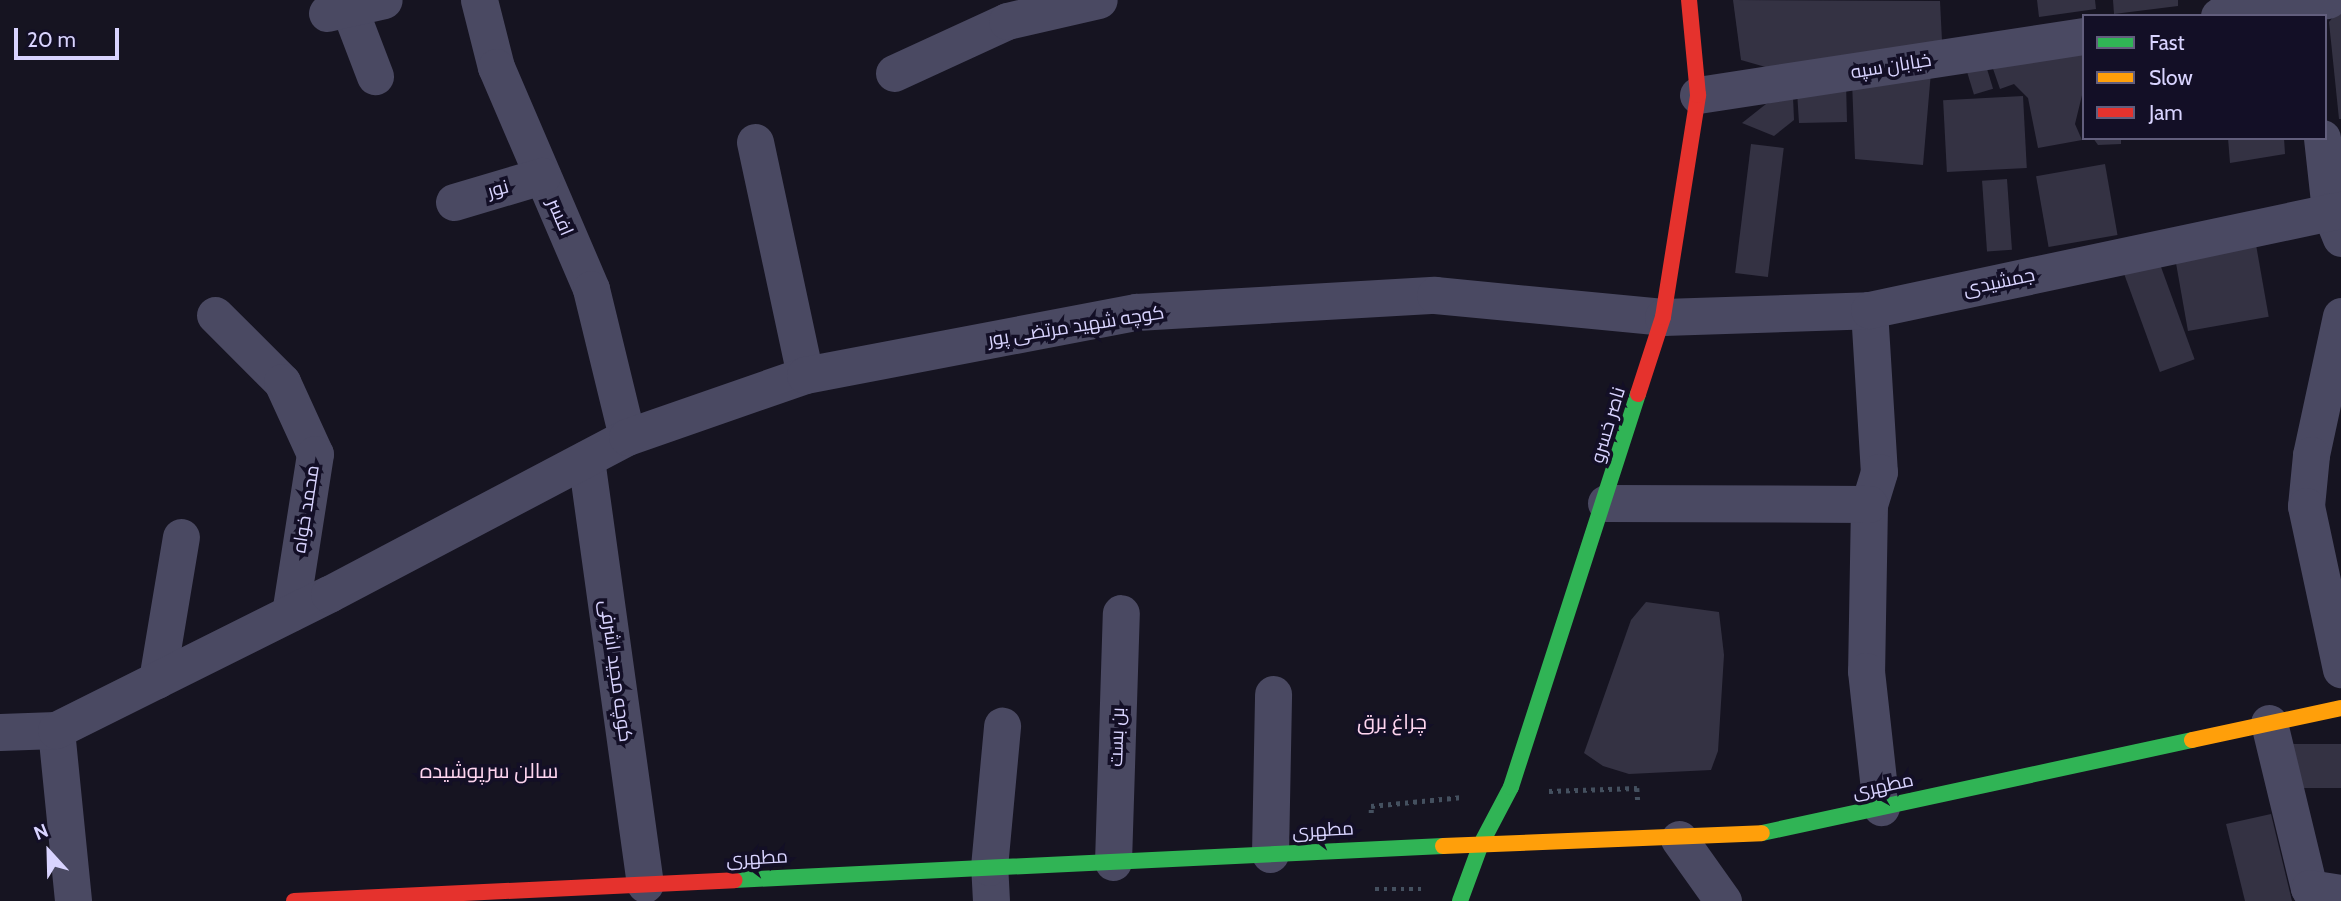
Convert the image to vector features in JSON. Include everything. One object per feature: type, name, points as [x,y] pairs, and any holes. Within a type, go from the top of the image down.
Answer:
[{"type":"main road","name":"ناصر خسرو","points":[[1460,901],[1481,844],[1511,787],[1606,503],[1663,317],[1698,95],[1689,0]]},
{"type":"main road","name":"مطهری","points":[[294,901],[439,897],[645,884],[990,884],[1113,862],[1481,844],[1744,837],[2341,708]]},
{"type":"street","points":[[375,76],[338,10],[384,0]]},
{"type":"street","name":"افسر","points":[[479,0],[496,67],[591,289],[627,437]]},
{"type":"street","points":[[894,73],[1007,21],[1099,0]]},
{"type":"street","points":[[2235,14],[2328,0]]},
{"type":"street","name":"خیابان سپه","points":[[1698,95],[2082,36]]},
{"type":"street","points":[[2322,140],[2337,220]]},
{"type":"street","points":[[755,142],[805,375]]},
{"type":"street","name":"نور","points":[[454,202],[542,176]]},
{"type":"street","name":"جمشیدی","points":[[1663,317],[1869,310],[2337,220]]},
{"type":"street","name":"کوچه شهید مرتضی پور","points":[[56,730],[290,613],[627,437],[805,375],[1136,312],[1435,295],[1663,317]]},
{"type":"street","points":[[1869,310],[1878,472],[1869,504],[1866,671],[1881,807]]},
{"type":"street","name":"محمد خواه","points":[[215,314],[282,382],[315,454],[290,613]]},
{"type":"street","points":[[2341,316],[2311,455],[2306,506],[2341,669]]},
{"type":"street","name":"کوچه مجید اشرفی","points":[[586,459],[645,884]]},
{"type":"street","points":[[1606,503],[1869,504]]},
{"type":"street","points":[[157,680],[181,537]]},
{"type":"street","name":"بن بست","points":[[1113,862],[1121,613]]},
{"type":"street","points":[[1270,854],[1273,694]]},
{"type":"street","points":[[2269,723],[2309,888],[2341,893]]},
{"type":"street","points":[[990,884],[1002,726]]},
{"type":"street","points":[[0,732],[56,730],[73,901]]},
{"type":"street","points":[[1679,839],[1723,901]]},
{"type":"building","points":[[1733,0],[1940,1],[1942,41],[1769,68],[1741,60]]},
{"type":"building","points":[[2037,0],[2095,0],[2096,9],[2039,17]]},
{"type":"building","points":[[2113,0],[2178,0],[2178,6],[2114,14]]},
{"type":"building","points":[[2341,7],[2341,119],[2339,119],[2329,22]]},
{"type":"building","points":[[2082,49],[2082,95],[2075,124],[2082,140],[2038,148],[2028,98],[2014,84],[2000,89],[1990,60]]},
{"type":"building","points":[[1984,59],[1993,89],[1974,94],[1965,65]]},
{"type":"building","points":[[1931,72],[1923,165],[1855,159],[1852,81]]},
{"type":"building","points":[[1846,83],[1847,122],[1799,123],[1797,91]]},
{"type":"building","points":[[2023,96],[2027,168],[1947,172],[1943,100]]},
{"type":"building","points":[[1793,97],[1794,120],[1774,136],[1742,123],[1766,104]]},
{"type":"building","points":[[2094,140],[2121,140],[2121,144],[2098,145]]},
{"type":"building","points":[[2228,140],[2284,140],[2285,154],[2230,163]]},
{"type":"building","points":[[1751,144],[1784,148],[1768,277],[1735,273]]},
{"type":"building","points":[[2105,164],[2118,235],[2049,247],[2036,176]]},
{"type":"building","points":[[2007,179],[2012,250],[1987,252],[1982,181]]},
{"type":"building","points":[[2255,239],[2269,317],[2188,331],[2174,253]]},
{"type":"building","points":[[2157,256],[2195,359],[2160,372],[2122,269]]},
{"type":"building","points":[[1646,602],[1719,612],[1724,655],[1718,751],[1711,770],[1629,774],[1603,766],[1584,753],[1631,620]]},
{"type":"building","points":[[2274,744],[2341,744],[2341,788],[2274,788]]},
{"type":"building","points":[[2271,814],[2292,901],[2245,901],[2226,824]]},
{"type":"traffic: fast","points":[[1460,901],[1481,844],[1511,787],[1638,394]]},
{"type":"traffic: fast","points":[[1762,833],[2192,740]]},
{"type":"traffic: fast","points":[[734,880],[1443,846]]},
{"type":"traffic: slow","points":[[2192,740],[2341,708]]},
{"type":"traffic: slow","points":[[1443,846],[1762,833]]},
{"type":"traffic: jam","points":[[1638,394],[1663,317],[1698,95],[1689,0]]},
{"type":"traffic: jam","points":[[294,901],[734,880]]},
{"type":"district","name":"چراغ برق","points":[[1392,722]]},
{"type":"district","name":"سالن سرپوشیده","points":[[489,771]]}]
